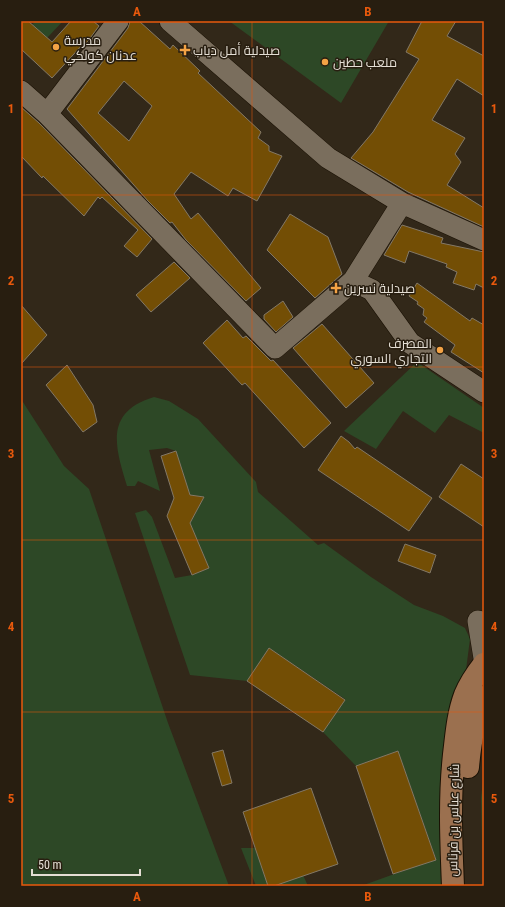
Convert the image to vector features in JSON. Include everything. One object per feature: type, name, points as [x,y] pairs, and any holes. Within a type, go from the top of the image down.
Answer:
[{"type":"main road","name":"شارع عباس بن فرناس","points":[[453,886],[451,801],[457,729],[460,711],[466,694],[474,677],[484,664]]},
{"type":"main road","name":"شارع عباس بن فرناس","points":[[466,886],[464,837],[468,765],[473,729],[477,712],[484,697]]},
{"type":"street","points":[[47,114],[118,21]]},
{"type":"street","points":[[170,21],[328,158],[402,203],[484,240]]},
{"type":"street","points":[[21,91],[47,114],[275,348],[353,281],[402,203]]},
{"type":"street","points":[[353,281],[372,290],[410,343],[484,392]]},
{"type":"street","points":[[484,623],[478,621],[484,658]]},
{"type":"green space","points":[[35,21],[63,21],[47,38],[32,25]]},
{"type":"green space","name":"ملعب حطين","points":[[229,21],[389,21],[341,103]]},
{"type":"green space","points":[[417,362],[484,408],[484,433],[449,415],[435,433],[403,411],[376,449],[344,431]]},
{"type":"green space","points":[[154,397],[169,401],[198,419],[256,482],[258,492],[318,545],[324,543],[371,577],[414,605],[443,616],[465,628],[470,639],[443,886],[361,886],[436,859],[398,751],[356,766],[323,732],[345,699],[269,648],[247,681],[190,675],[135,513],[146,510],[152,517],[175,578],[192,575],[209,568],[190,523],[204,497],[190,495],[176,451],[167,448],[149,450],[160,491],[138,481],[135,486],[127,486],[117,445],[117,432],[120,421],[127,412],[138,404]]},
{"type":"green space","points":[[21,399],[64,466],[89,489],[168,723],[229,886],[21,886]]},
{"type":"green space","points":[[484,772],[484,886],[483,886],[481,798]]},
{"type":"green space","points":[[241,848],[255,848],[268,886],[256,886]]},
{"type":"green space","points":[[303,875],[308,886],[274,886]]},
{"type":"building","points":[[21,21],[28,21],[52,42],[71,21],[93,21],[99,26],[85,45],[83,44],[52,78],[21,49]]},
{"type":"building","points":[[130,21],[139,21],[170,49],[173,45],[200,71],[198,73],[261,132],[258,138],[269,146],[269,151],[282,156],[257,201],[233,188],[228,196],[191,172],[174,194],[191,219],[198,213],[261,288],[246,301],[186,240],[172,222],[170,223],[148,201],[67,109],[128,28]],"holes":[[[124,81],[152,106],[129,141],[98,113]]]},
{"type":"building","points":[[422,21],[456,21],[447,36],[484,56],[484,96],[457,79],[432,120],[465,138],[455,154],[461,162],[447,185],[484,208],[484,227],[408,192],[351,158],[373,132],[419,59],[406,52]]},
{"type":"building","points":[[21,107],[39,123],[152,239],[137,257],[124,246],[138,230],[102,197],[100,199],[98,197],[84,216],[43,176],[42,178],[21,156]]},
{"type":"building","points":[[290,214],[328,237],[342,274],[315,298],[267,250]]},
{"type":"building","points":[[402,225],[443,238],[441,243],[484,252],[484,288],[476,284],[474,290],[453,283],[457,272],[446,267],[447,264],[409,251],[405,263],[384,255]]},
{"type":"building","points":[[174,262],[190,278],[151,312],[136,295]]},
{"type":"building","points":[[417,283],[470,321],[472,318],[484,325],[484,373],[451,352],[455,345],[424,322],[427,318],[423,315],[424,309],[417,304],[418,302],[409,296]]},
{"type":"building","points":[[283,301],[293,317],[276,332],[264,319],[264,315]]},
{"type":"building","points":[[21,305],[47,335],[21,364]]},
{"type":"building","points":[[227,320],[243,338],[246,336],[271,361],[273,360],[331,423],[304,448],[245,383],[242,385],[203,343]]},
{"type":"building","points":[[322,324],[374,383],[346,408],[293,348]]},
{"type":"building","points":[[67,365],[93,405],[97,422],[83,432],[46,385]]},
{"type":"building","points":[[341,436],[355,449],[357,447],[432,498],[409,531],[318,470]]},
{"type":"building","points":[[176,451],[190,495],[204,497],[190,523],[209,568],[192,575],[167,516],[174,498],[161,456]]},
{"type":"building","points":[[461,464],[484,479],[484,527],[439,497]]},
{"type":"building","points":[[405,544],[436,555],[430,573],[398,561]]},
{"type":"building","points":[[269,648],[345,700],[323,732],[247,681]]},
{"type":"building","points":[[223,750],[232,783],[222,786],[212,753]]},
{"type":"building","points":[[398,751],[436,860],[393,874],[356,766]]},
{"type":"building","points":[[311,788],[338,864],[274,886],[268,886],[243,812]]},
{"type":"place","name":"مدرسة عدنان كولكي","points":[[56,47]]},
{"type":"place","name":"صيدلية أمل دياب","points":[[185,50]]},
{"type":"place","name":"ملعب حطين","points":[[325,62]]},
{"type":"place","name":"صيدلية نسرين","points":[[336,288]]},
{"type":"place","name":"المصرف التجاري السوري","points":[[440,350]]}]
